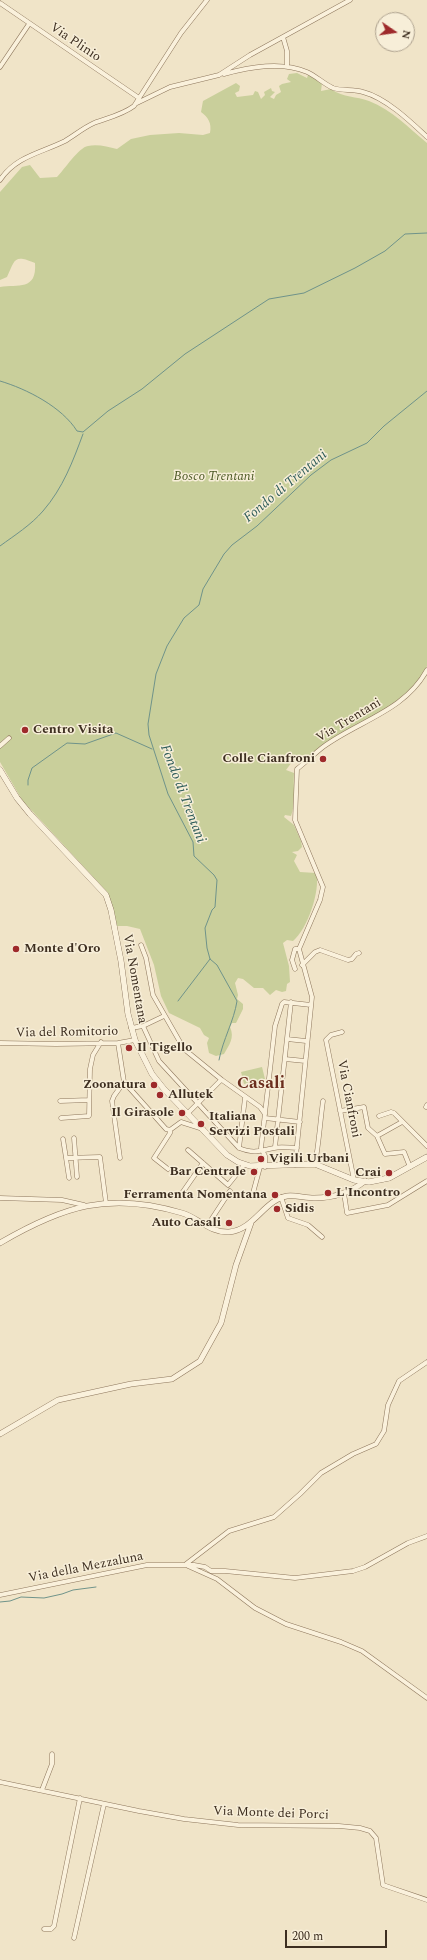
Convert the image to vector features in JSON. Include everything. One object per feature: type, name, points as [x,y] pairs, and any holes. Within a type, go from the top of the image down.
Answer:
[{"type":"main road","name":"Via Nomentana","points":[[0,771],[30,814],[103,891],[108,900],[121,961],[128,1014],[135,1040],[152,1074],[187,1114],[227,1155],[244,1164],[262,1167],[315,1164],[354,1180],[378,1182],[389,1178],[427,1157]]},
{"type":"street","points":[[2,4],[7,0]]},
{"type":"street","points":[[136,104],[181,34],[206,0]]},
{"type":"street","points":[[219,75],[350,0]]},
{"type":"street","name":"Via Plinio","points":[[2,4],[29,24],[139,98]]},
{"type":"street","points":[[0,67],[29,24]]},
{"type":"street","points":[[283,37],[287,52],[287,66]]},
{"type":"street","points":[[0,180],[10,167],[20,160],[65,140],[94,123],[125,112],[136,104],[170,88],[249,68],[287,66],[307,72],[333,88],[361,91],[370,94],[402,114],[427,138]]},
{"type":"street","name":"Via Trentani","points":[[295,969],[292,960],[295,949],[299,949],[324,887],[295,820],[297,769],[323,747],[361,726],[408,695],[418,686],[427,670]]},
{"type":"street","points":[[0,746],[9,738]]},
{"type":"street","points":[[141,945],[146,958],[153,995],[184,1049],[221,1080],[260,1107],[265,1116],[278,1120],[300,1122]]},
{"type":"street","points":[[295,1165],[306,1041],[312,997],[302,965],[299,949]]},
{"type":"street","points":[[302,965],[311,955],[320,950],[348,960],[352,959],[359,953]]},
{"type":"street","points":[[253,1192],[265,1156],[261,1148],[274,1026],[284,1002],[311,1005]]},
{"type":"street","points":[[275,1147],[291,1002]]},
{"type":"street","points":[[131,1028],[142,1026],[164,1016]]},
{"type":"street","points":[[142,1026],[159,1061],[239,1148],[251,1152],[263,1152],[275,1147],[297,1148]]},
{"type":"street","name":"Via Cianfroni","points":[[342,1032],[331,1035],[326,1040],[354,1180]]},
{"type":"street","points":[[287,1039],[306,1041]]},
{"type":"street","name":"Via del Romitorio","points":[[0,1044],[42,1045],[101,1042],[118,1043],[135,1040]]},
{"type":"street","points":[[61,1118],[89,1116],[90,1069],[93,1055],[101,1042]]},
{"type":"street","points":[[118,1043],[124,1082],[166,1129],[170,1130]]},
{"type":"street","points":[[285,1059],[305,1061]]},
{"type":"street","points":[[187,1114],[221,1080]]},
{"type":"street","points":[[120,1158],[112,1101],[124,1082]]},
{"type":"street","points":[[239,1148],[245,1098]]},
{"type":"street","points":[[60,1101],[90,1100]]},
{"type":"street","points":[[315,1164],[320,1139],[319,1129],[323,1101]]},
{"type":"street","points":[[340,1111],[364,1107],[368,1128],[377,1136],[385,1154],[404,1152],[410,1167]]},
{"type":"street","points":[[379,1116],[391,1112],[427,1146]]},
{"type":"street","points":[[168,1169],[155,1161],[154,1158],[170,1133],[170,1130],[181,1122],[203,1129]]},
{"type":"street","points":[[377,1136],[402,1122]]},
{"type":"street","points":[[74,1138],[77,1177]]},
{"type":"street","points":[[63,1139],[69,1178]]},
{"type":"street","points":[[188,1150],[228,1185],[244,1164]]},
{"type":"street","points":[[66,1158],[100,1158],[106,1203]]},
{"type":"street","points":[[180,1196],[202,1163]]},
{"type":"street","points":[[0,1243],[53,1216],[84,1205],[106,1203],[131,1202],[160,1206],[187,1214],[216,1232],[230,1232],[251,1223],[281,1197],[292,1195],[314,1198],[332,1197],[353,1190],[365,1181]]},
{"type":"street","points":[[344,1193],[347,1213],[388,1205],[427,1181]]},
{"type":"street","points":[[207,1226],[230,1191]]},
{"type":"street","points":[[281,1197],[288,1218],[308,1225],[322,1237]]},
{"type":"street","points":[[0,1198],[62,1200],[84,1205]]},
{"type":"street","points":[[0,1434],[58,1400],[131,1384],[172,1379],[200,1361],[221,1323],[235,1270],[251,1223]]},
{"type":"street","points":[[186,1564],[229,1531],[274,1517],[322,1472],[353,1454],[376,1444],[383,1434],[388,1405],[398,1383],[404,1377],[427,1362]]},
{"type":"street","points":[[186,1564],[202,1566],[211,1571],[295,1578],[360,1570],[408,1543],[427,1536]]},
{"type":"street","name":"Via della Mezzaluna","points":[[0,1595],[53,1585],[126,1568],[147,1565],[186,1564],[217,1579],[255,1608],[286,1624],[341,1642],[362,1651],[427,1698]]},
{"type":"street","points":[[42,1790],[52,1764],[52,1754]]},
{"type":"street","name":"Via Monte dei Porci","points":[[0,1782],[155,1814],[221,1824],[339,1826],[367,1830],[372,1832],[376,1838],[383,1885],[427,1900]]},
{"type":"street","points":[[44,1929],[52,1928],[54,1926],[80,1798]]},
{"type":"street","points":[[74,1938],[104,1804]]},
{"type":"green space","name":"Bosco Trentani","points":[[297,73],[307,78],[308,75],[314,77],[322,83],[321,91],[331,89],[341,94],[364,99],[385,109],[427,143],[427,666],[421,678],[403,698],[381,713],[346,733],[342,732],[341,735],[301,762],[292,762],[286,770],[294,773],[294,801],[291,816],[285,815],[284,817],[294,825],[301,841],[302,847],[298,851],[292,852],[297,855],[294,861],[300,872],[316,873],[317,880],[315,899],[308,919],[298,936],[293,941],[287,940],[283,943],[289,966],[290,982],[287,984],[286,991],[282,992],[276,990],[270,995],[263,988],[254,988],[243,979],[238,978],[235,983],[238,995],[237,999],[243,1004],[243,1009],[236,1023],[232,1023],[230,1027],[232,1038],[228,1048],[224,1054],[216,1056],[209,1053],[207,1043],[209,1038],[204,1035],[200,1028],[169,1013],[161,996],[154,965],[140,929],[127,926],[117,926],[108,893],[22,800],[0,762],[0,287],[20,285],[30,282],[35,272],[35,263],[23,259],[16,260],[7,277],[0,280],[0,192],[22,167],[30,165],[40,178],[57,177],[76,154],[84,147],[92,145],[117,149],[131,139],[150,135],[179,133],[203,135],[210,133],[209,121],[201,112],[203,101],[236,83],[240,86],[239,91],[235,93],[237,97],[253,95],[255,91],[258,92],[261,99],[265,95],[264,92],[271,88],[272,91],[275,92],[270,97],[274,99],[276,95],[281,92],[279,86],[291,82],[287,79],[289,74]]},
{"type":"green space","points":[[262,1067],[265,1079],[244,1084],[241,1072]]},
{"type":"waterway","points":[[0,381],[10,384],[43,400],[62,414],[77,431],[83,432],[108,411],[142,389],[185,354],[269,299],[304,293],[355,268],[385,251],[405,234],[427,233]]},
{"type":"waterway","name":"Fondo di Trentani","points":[[219,1060],[237,1001],[217,965],[210,959],[207,948],[205,928],[212,910],[215,907],[217,880],[214,875],[194,856],[193,842],[168,794],[149,735],[148,724],[156,674],[167,646],[184,618],[199,605],[203,589],[224,554],[232,545],[257,526],[311,475],[331,460],[367,443],[384,426],[427,391]]},
{"type":"waterway","points":[[0,546],[23,530],[43,511],[50,502],[67,474],[83,434]]},
{"type":"waterway","points":[[28,785],[32,768],[67,743],[85,744],[116,733],[152,749]]},
{"type":"waterway","points":[[178,1001],[210,959]]},
{"type":"waterway","points":[[0,1602],[10,1601],[21,1597],[44,1598],[73,1590],[96,1587]]},
{"type":"place","name":"Centro Visita","points":[[25,730]]},
{"type":"place","name":"Colle Cianfroni","points":[[323,759]]},
{"type":"place","name":"Monte d'Oro","points":[[16,949]]},
{"type":"place","name":"Il Tigello","points":[[129,1048]]},
{"type":"place","name":"Zoonatura","points":[[154,1085]]},
{"type":"place","name":"Allutek","points":[[160,1095]]},
{"type":"place","name":"Il Girasole","points":[[182,1113]]},
{"type":"place","name":"Italiana Servizi Postali","points":[[201,1124]]},
{"type":"place","name":"Vigili Urbani","points":[[261,1159]]},
{"type":"place","name":"Bar Centrale","points":[[254,1172]]},
{"type":"place","name":"Crai","points":[[389,1173]]},
{"type":"place","name":"L'Incontro","points":[[328,1193]]},
{"type":"place","name":"Ferramenta Nomentana","points":[[275,1195]]},
{"type":"place","name":"Sidis","points":[[277,1209]]},
{"type":"place","name":"Auto Casali","points":[[229,1223]]},
{"type":"district","name":"Casali","points":[[261,1085]]}]
